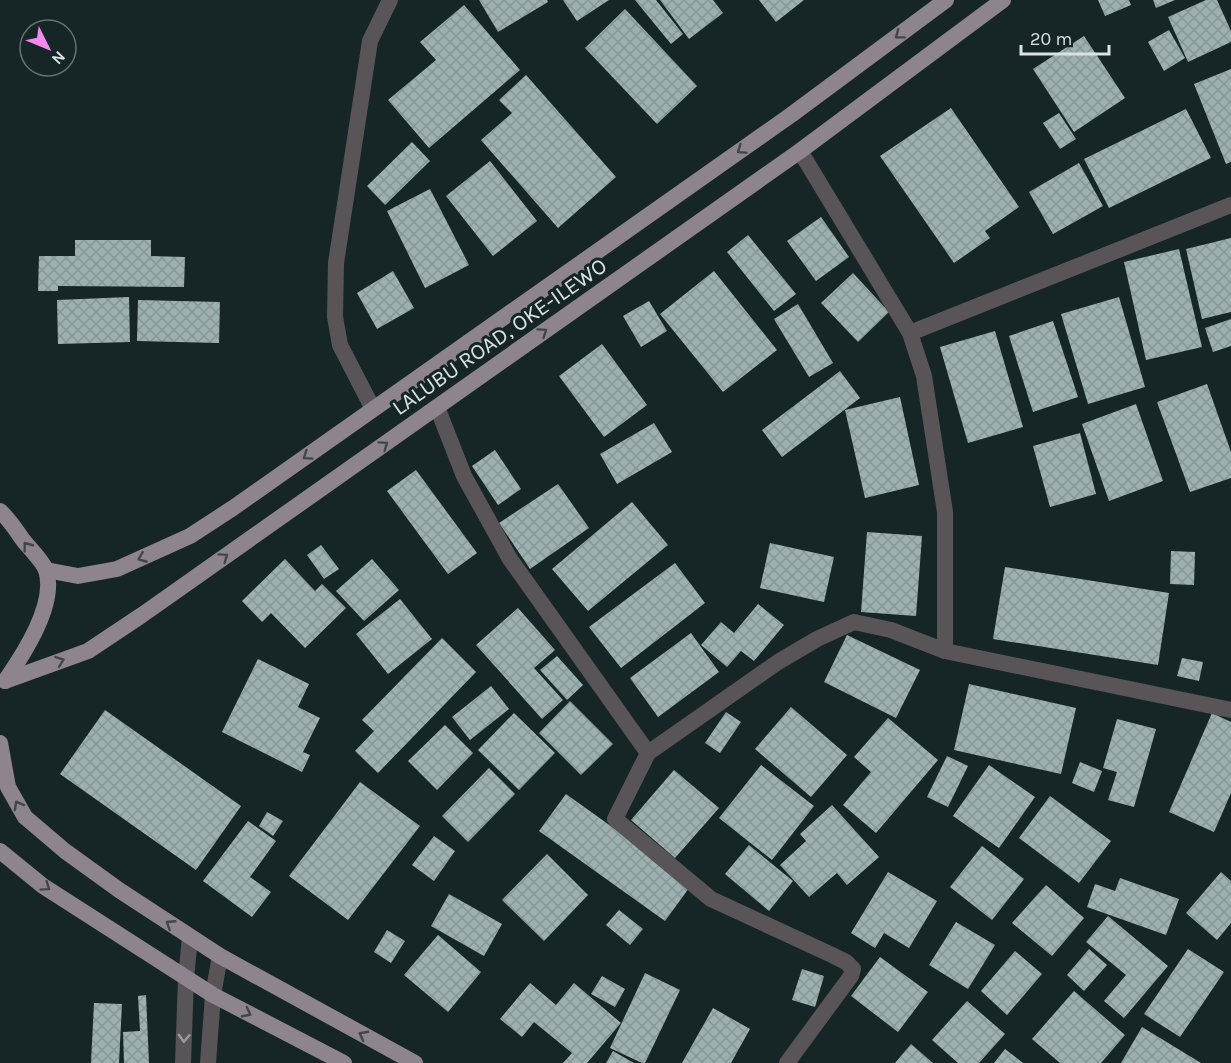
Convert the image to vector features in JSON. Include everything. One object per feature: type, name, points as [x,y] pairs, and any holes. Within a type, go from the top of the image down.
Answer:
[{"type":"main road","name":"LALUBU ROAD, OKE-ILEWO","points":[[45,570],[78,576],[117,568],[181,540],[233,508],[790,115],[946,0]]},
{"type":"main road","name":"LALUBU ROAD, OKE-ILEWO","points":[[3,684],[88,651],[142,615],[800,151],[1003,0]]},
{"type":"main road","points":[[0,511],[45,570],[47,591],[44,610],[23,656],[3,684]]},
{"type":"main road","points":[[0,743],[8,787],[25,817],[65,851],[190,938],[415,1063]]},
{"type":"main road","points":[[0,851],[43,886],[213,996],[344,1063]]},
{"type":"street","points":[[373,409],[340,345],[335,317],[336,263],[370,41],[390,0]]},
{"type":"street","points":[[800,151],[910,333],[924,376],[945,512],[943,549],[945,651]]},
{"type":"street","points":[[910,333],[1231,204]]},
{"type":"street","points":[[437,407],[465,476],[510,559],[648,753]]},
{"type":"street","points":[[787,1063],[854,969],[832,955],[711,899],[615,819],[648,753],[778,662],[817,639],[854,622],[891,630],[945,651],[1231,711]]},
{"type":"street","points":[[183,1063],[190,938]]},
{"type":"street","points":[[208,1063],[213,996],[220,956]]},
{"type":"building","points":[[479,0],[547,0],[548,2],[498,32]]},
{"type":"building","points":[[563,0],[609,0],[577,21]]},
{"type":"building","points":[[635,0],[656,0],[683,34],[671,44]]},
{"type":"building","points":[[660,0],[713,0],[723,13],[689,39]]},
{"type":"building","points":[[759,0],[804,0],[776,22]]},
{"type":"building","points":[[1098,0],[1129,0],[1131,5],[1105,16]]},
{"type":"building","points":[[1153,0],[1175,0],[1156,8]]},
{"type":"building","points":[[1206,0],[1217,0],[1231,31],[1231,42],[1188,62],[1168,17]]},
{"type":"building","points":[[464,5],[520,70],[429,148],[388,100],[436,60],[420,42]]},
{"type":"building","points":[[625,9],[697,86],[657,124],[585,48]]},
{"type":"building","points":[[1169,30],[1185,58],[1164,71],[1148,42]]},
{"type":"building","points":[[1084,36],[1125,98],[1074,132],[1033,69]]},
{"type":"building","points":[[1231,69],[1231,162],[1226,164],[1194,84]]},
{"type":"building","points":[[526,75],[616,177],[558,228],[481,140],[512,113],[499,100]]},
{"type":"building","points":[[951,108],[1019,207],[985,231],[990,238],[954,263],[880,156]]},
{"type":"building","points":[[1186,109],[1211,158],[1109,208],[1084,159]]},
{"type":"building","points":[[1059,113],[1076,139],[1060,149],[1043,123]]},
{"type":"building","points":[[412,142],[430,161],[385,205],[367,186]]},
{"type":"building","points":[[490,161],[537,221],[493,256],[446,196]]},
{"type":"building","points":[[1079,163],[1103,206],[1053,234],[1029,192]]},
{"type":"building","points":[[430,189],[469,265],[425,288],[387,211]]},
{"type":"building","points":[[821,217],[849,257],[816,281],[787,241]]},
{"type":"building","points":[[748,235],[796,294],[774,311],[727,252]]},
{"type":"building","points":[[1231,238],[1231,312],[1202,319],[1186,249]]},
{"type":"building","points":[[75,240],[151,240],[151,256],[185,257],[184,287],[58,286],[58,291],[38,291],[39,256],[75,256]]},
{"type":"building","points":[[1179,249],[1202,347],[1146,360],[1124,262]]},
{"type":"building","points":[[393,271],[414,308],[377,329],[357,293]]},
{"type":"building","points":[[714,271],[777,350],[723,392],[660,314]]},
{"type":"building","points":[[853,273],[889,312],[858,342],[821,303]]},
{"type":"building","points":[[129,297],[130,342],[58,344],[57,300]]},
{"type":"building","points":[[1119,297],[1145,387],[1088,404],[1061,314]]},
{"type":"building","points":[[138,300],[220,302],[219,343],[137,341]]},
{"type":"building","points":[[649,301],[667,331],[641,347],[623,316]]},
{"type":"building","points":[[798,304],[833,363],[809,377],[774,319]]},
{"type":"building","points":[[1231,319],[1231,346],[1213,352],[1205,328]]},
{"type":"building","points":[[1053,321],[1078,397],[1033,412],[1009,336]]},
{"type":"building","points":[[995,331],[1023,427],[968,443],[940,347]]},
{"type":"building","points":[[602,344],[647,405],[604,437],[559,376]]},
{"type":"building","points":[[840,371],[860,398],[782,457],[762,430]]},
{"type":"building","points":[[1207,384],[1231,452],[1231,478],[1190,492],[1157,402]]},
{"type":"building","points":[[900,397],[919,485],[865,498],[845,410]]},
{"type":"building","points":[[1136,404],[1163,481],[1109,501],[1082,424]]},
{"type":"building","points":[[654,423],[672,452],[617,484],[600,454]]},
{"type":"building","points":[[1080,433],[1096,494],[1050,507],[1033,446]]},
{"type":"building","points":[[495,450],[521,489],[498,505],[472,466]]},
{"type":"building","points":[[416,470],[477,553],[448,574],[387,491]]},
{"type":"building","points":[[558,484],[589,528],[530,569],[499,523]]},
{"type":"building","points":[[632,502],[668,545],[588,611],[552,569]]},
{"type":"building","points":[[867,532],[922,536],[916,616],[861,612]]},
{"type":"building","points":[[770,543],[834,557],[824,602],[760,588]]},
{"type":"building","points":[[321,545],[339,569],[324,579],[307,555]]},
{"type":"building","points":[[1171,551],[1195,552],[1194,585],[1170,584]]},
{"type":"building","points":[[285,559],[315,591],[322,584],[346,608],[305,648],[271,613],[262,622],[242,601]]},
{"type":"building","points":[[372,559],[399,590],[364,621],[336,591]]},
{"type":"building","points":[[675,563],[705,603],[621,668],[589,627]]},
{"type":"building","points":[[1005,567],[1169,593],[1158,665],[993,639]]},
{"type":"building","points":[[400,599],[432,639],[388,674],[356,634]]},
{"type":"building","points":[[758,604],[784,625],[754,661],[741,651],[727,667],[701,645],[721,622],[734,633]]},
{"type":"building","points":[[518,608],[555,650],[534,668],[563,700],[542,719],[476,645]]},
{"type":"building","points":[[691,633],[719,672],[658,717],[630,678]]},
{"type":"building","points":[[847,635],[920,670],[896,718],[824,682]]},
{"type":"building","points":[[442,638],[476,672],[378,773],[355,751],[374,731],[362,720]]},
{"type":"building","points":[[557,656],[583,685],[567,700],[540,670]]},
{"type":"building","points":[[1182,658],[1203,662],[1199,681],[1177,676]]},
{"type":"building","points":[[258,659],[309,684],[298,707],[320,718],[303,752],[310,755],[302,772],[222,732]]},
{"type":"building","points":[[969,684],[1076,708],[1061,774],[954,750]]},
{"type":"building","points":[[491,686],[509,709],[470,740],[452,717]]},
{"type":"building","points":[[570,701],[613,744],[581,775],[539,733]]},
{"type":"building","points":[[791,707],[847,755],[811,797],[755,749]]},
{"type":"building","points":[[105,710],[241,806],[196,870],[60,774]]},
{"type":"building","points":[[726,712],[741,722],[720,753],[705,743]]},
{"type":"building","points":[[514,713],[555,753],[519,790],[478,750]]},
{"type":"building","points":[[1212,713],[1231,722],[1231,793],[1214,832],[1169,812]]},
{"type":"building","points":[[888,718],[938,760],[876,833],[843,805],[871,772],[854,757]]},
{"type":"building","points":[[1117,719],[1156,729],[1134,807],[1108,800],[1117,772],[1103,768]]},
{"type":"building","points":[[445,725],[473,753],[437,790],[408,761]]},
{"type":"building","points":[[947,756],[968,766],[948,807],[927,797]]},
{"type":"building","points":[[1080,762],[1102,771],[1094,792],[1072,783]]},
{"type":"building","points":[[761,765],[814,806],[772,860],[719,818]]},
{"type":"building","points":[[989,765],[1035,797],[999,848],[953,816]]},
{"type":"building","points":[[489,768],[515,794],[468,842],[442,816]]},
{"type":"building","points":[[674,770],[719,808],[675,858],[631,820]]},
{"type":"building","points":[[360,782],[420,826],[348,920],[289,876]]},
{"type":"building","points":[[566,794],[692,884],[665,921],[539,831]]},
{"type":"building","points":[[1050,796],[1111,841],[1079,883],[1019,838]]},
{"type":"building","points":[[832,805],[879,857],[847,885],[837,873],[809,897],[780,865],[806,841],[800,834]]},
{"type":"building","points":[[267,812],[283,821],[273,836],[259,826]]},
{"type":"building","points":[[248,821],[276,841],[250,877],[271,892],[252,917],[203,881]]},
{"type":"building","points":[[434,836],[455,851],[434,881],[412,865]]},
{"type":"building","points":[[749,845],[793,881],[769,911],[725,874]]},
{"type":"building","points":[[982,846],[1024,879],[992,920],[950,887]]},
{"type":"building","points":[[547,854],[588,895],[544,941],[502,900]]},
{"type":"building","points":[[888,872],[937,901],[909,948],[884,933],[875,948],[851,933]]},
{"type":"building","points":[[1221,872],[1231,881],[1231,923],[1217,940],[1186,913]]},
{"type":"building","points":[[1120,878],[1179,899],[1166,935],[1087,907],[1095,884],[1115,891]]},
{"type":"building","points":[[1046,885],[1084,918],[1052,956],[1012,923]]},
{"type":"building","points":[[449,894],[502,924],[484,956],[431,926]]},
{"type":"building","points":[[619,910],[643,929],[630,945],[606,925]]},
{"type":"building","points":[[1108,916],[1168,966],[1124,1018],[1104,1001],[1126,975],[1086,942]]},
{"type":"building","points":[[956,922],[995,945],[968,989],[929,965]]},
{"type":"building","points":[[387,930],[405,941],[391,963],[374,952]]},
{"type":"building","points":[[438,935],[481,972],[448,1012],[404,975]]},
{"type":"building","points":[[1089,949],[1107,965],[1084,991],[1067,975]]},
{"type":"building","points":[[1188,949],[1224,972],[1180,1037],[1144,1014]]},
{"type":"building","points":[[1015,951],[1042,974],[1007,1015],[981,991]]},
{"type":"building","points":[[880,957],[928,992],[898,1032],[851,996]]},
{"type":"building","points":[[802,969],[824,976],[815,1007],[792,1000]]},
{"type":"building","points":[[645,973],[680,990],[645,1063],[642,1063],[610,1048]]},
{"type":"building","points":[[602,976],[625,989],[615,1007],[591,994]]},
{"type":"building","points":[[530,983],[556,1005],[574,983],[621,1023],[587,1063],[563,1063],[572,1053],[534,1022],[522,1037],[500,1019]]},
{"type":"building","points":[[1074,991],[1125,1035],[1101,1063],[1060,1063],[1032,1039]]},
{"type":"building","points":[[146,995],[149,1063],[124,1063],[123,1032],[140,1031],[138,996]]},
{"type":"building","points":[[967,1001],[1005,1034],[979,1063],[958,1063],[932,1040]]},
{"type":"building","points":[[94,1003],[122,1004],[119,1063],[91,1063]]},
{"type":"building","points":[[713,1008],[750,1029],[731,1063],[682,1063]]},
{"type":"building","points":[[1142,1027],[1201,1063],[1121,1063]]},
{"type":"building","points":[[911,1044],[933,1063],[895,1063]]},
{"type":"building","points":[[1005,1049],[1023,1063],[994,1063]]},
{"type":"building","points":[[613,1051],[634,1063],[606,1063]]}]
